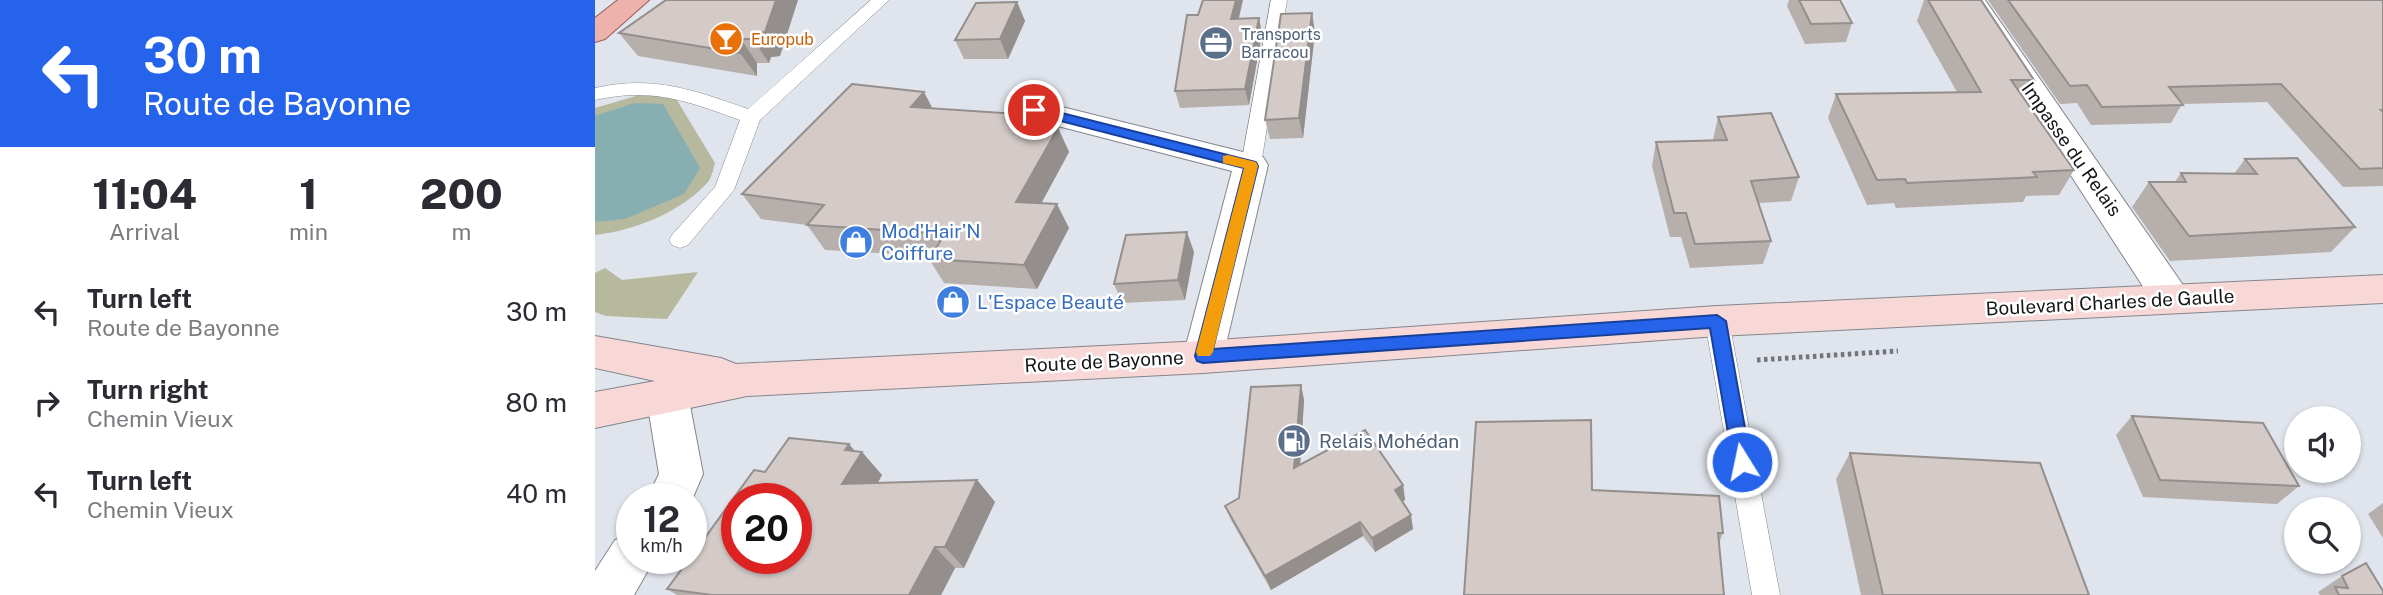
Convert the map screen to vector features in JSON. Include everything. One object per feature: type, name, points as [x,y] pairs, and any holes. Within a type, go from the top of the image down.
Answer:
[{"type":"main road","points":[[595,33],[635,0]]},
{"type":"main road","name":"Boulevard Charles de Gaulle","points":[[1837,316],[2383,289]]},
{"type":"main road","name":"Route de Bayonne","points":[[595,410],[747,379],[1203,356],[1717,321],[1837,316]]},
{"type":"main road","name":"Route de Bayonne","points":[[595,352],[616,358],[747,379]]},
{"type":"street","name":"Impasse du Relais","points":[[1971,0],[2171,298]]},
{"type":"street","points":[[1034,110],[1251,166],[1203,356]]},
{"type":"street","points":[[667,395],[681,474],[677,483]]},
{"type":"street","points":[[607,595],[620,574]]},
{"type":"lane","points":[[680,240],[724,190],[751,117],[881,0]]},
{"type":"lane","points":[[1251,166],[1279,0]]},
{"type":"lane","points":[[595,94],[621,86],[642,85],[670,89],[751,117]]},
{"type":"lane","points":[[1717,321],[1766,595]]},
{"type":"green space","points":[[639,95],[675,97],[715,163],[712,173],[709,181],[696,193],[670,211],[625,229],[595,235],[595,108]]},
{"type":"green space","points":[[605,268],[622,280],[698,272],[667,319],[606,316],[595,312],[595,273]]},
{"type":"water","points":[[634,103],[663,104],[700,168],[684,194],[625,219],[595,222],[595,116]]},
{"type":"building","points":[[666,0],[776,0],[765,32],[755,33],[753,39],[741,39],[740,53],[619,33]]},
{"type":"building","points":[[1203,0],[1236,0],[1231,19],[1259,18],[1245,89],[1175,91],[1187,15],[1198,15]]},
{"type":"building","points":[[1799,0],[1840,0],[1852,23],[1811,24]]},
{"type":"building","points":[[1928,0],[1981,0],[2034,80],[2011,80],[2074,170],[2033,172],[2037,177],[1907,183],[1905,179],[1877,180],[1836,94],[1981,92]]},
{"type":"building","points":[[2008,0],[2383,0],[2383,168],[2360,169],[2281,84],[2169,87],[2183,105],[2102,107],[2087,85],[2070,86]]},
{"type":"building","points":[[1017,2],[1000,39],[955,40],[976,3]]},
{"type":"building","points":[[1312,13],[1299,118],[1265,120],[1281,14]]},
{"type":"building","points":[[852,84],[924,92],[911,107],[1047,116],[1040,127],[1058,128],[1016,202],[1057,204],[1024,265],[929,259],[945,234],[807,225],[824,205],[742,194]]},
{"type":"building","points":[[1771,113],[1799,177],[1751,181],[1771,241],[1695,244],[1686,213],[1674,213],[1656,142],[1727,140],[1718,117]]},
{"type":"building","points":[[2297,158],[2355,227],[2189,236],[2149,182],[2186,182],[2181,173],[2257,174],[2245,159]]},
{"type":"building","points":[[1187,232],[1178,280],[1114,284],[1126,235]]},
{"type":"building","points":[[1301,385],[1294,468],[1365,430],[1403,485],[1395,490],[1411,515],[1372,538],[1360,522],[1265,576],[1225,506],[1239,498],[1251,387]]},
{"type":"building","points":[[2132,416],[2263,423],[2284,460],[2284,483],[2297,483],[2299,486],[2160,480]]},
{"type":"building","points":[[1591,420],[1592,490],[1719,496],[1723,533],[1718,533],[1724,595],[1464,595],[1476,422]]},
{"type":"building","points":[[789,438],[849,444],[845,450],[862,452],[842,484],[977,480],[945,547],[935,547],[909,595],[712,595],[667,589],[678,574],[707,574],[707,535],[721,516],[721,574],[812,574],[812,483],[745,483],[754,470],[765,472]]},
{"type":"building","points":[[1850,453],[2040,463],[2089,595],[1883,595]]},
{"type":"building","points":[[2366,563],[2383,595],[2339,595],[2335,587],[2348,588],[2342,576],[2361,574],[2361,566]]},
{"type":"slow traffic","points":[[1204,352],[1251,166],[1228,160]]},
{"type":"place","name":"Europub","points":[[726,39]]},
{"type":"place","name":"Transports Barracou","points":[[1216,43]]},
{"type":"place","name":"Mod'Hair'N Coiffure","points":[[856,242]]},
{"type":"place","name":"L'Espace Beauté","points":[[953,302]]},
{"type":"place","name":"Relais Mohédan","points":[[1294,441]]},
{"type":"route","points":[[1034,110],[1251,166],[1203,356],[1717,321],[1742,462]]}]
